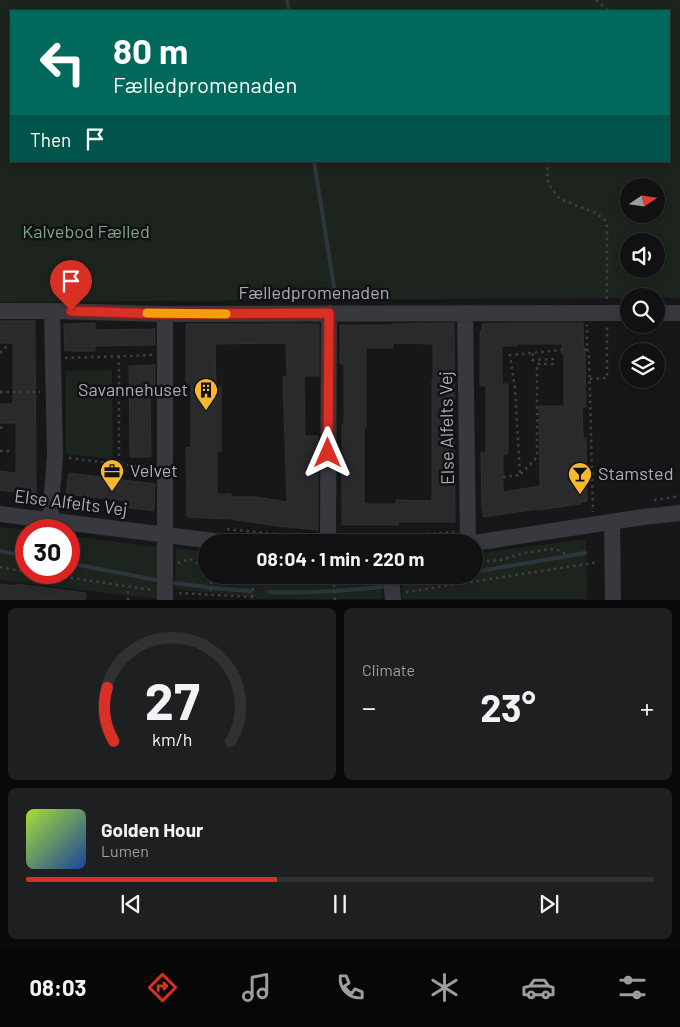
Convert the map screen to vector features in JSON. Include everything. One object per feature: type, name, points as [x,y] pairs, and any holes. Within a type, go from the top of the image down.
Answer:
[{"type":"street","name":"Fælledpromenaden","points":[[0,311],[164,314],[620,314]]},
{"type":"street","points":[[50,519],[55,456],[52,311]]},
{"type":"street","points":[[328,534],[329,313]]},
{"type":"street","name":"Else Alfelts Vej","points":[[465,313],[468,534]]},
{"type":"street","points":[[164,314],[165,596]]},
{"type":"street","points":[[665,314],[680,314]]},
{"type":"street","points":[[483,542],[680,513]]},
{"type":"street","name":"Else Alfelts Vej","points":[[0,514],[36,519]]},
{"type":"street","points":[[612,522],[613,600]]},
{"type":"street","name":"Else Alfelts Vej","points":[[80,525],[198,539]]},
{"type":"path","points":[[596,0],[608,10]]},
{"type":"path","points":[[548,162],[548,184],[560,198],[596,213],[605,220],[607,227],[607,378],[590,380]]},
{"type":"path","points":[[587,314],[586,349],[589,356],[590,380],[593,525]]},
{"type":"path","points":[[0,353],[7,346]]},
{"type":"path","points":[[520,475],[515,390],[510,355],[562,350]]},
{"type":"path","points":[[503,477],[520,475],[538,457],[537,364],[553,364],[552,359],[532,360],[533,353]]},
{"type":"path","points":[[54,358],[164,355]]},
{"type":"path","points":[[118,356],[119,464]]},
{"type":"path","points":[[0,392],[54,392]]},
{"type":"path","points":[[0,428],[6,426]]},
{"type":"path","points":[[0,451],[10,451]]},
{"type":"path","points":[[55,456],[165,470]]},
{"type":"path","points":[[483,560],[502,560],[524,553],[550,549],[568,553]]},
{"type":"path","points":[[176,564],[190,559],[198,564]]},
{"type":"path","points":[[393,596],[613,559]]},
{"type":"path","points":[[0,567],[15,570]]},
{"type":"path","points":[[80,580],[128,587],[165,596],[211,594],[252,598],[254,584]]},
{"type":"path","points":[[211,584],[211,594]]},
{"type":"path","points":[[331,584],[334,586],[335,600]]},
{"type":"path","points":[[128,587],[128,600]]},
{"type":"green space","name":"Kalvebod Fælled","points":[[0,0],[680,0],[680,298],[665,298],[665,288],[620,288],[620,298],[0,302]]},
{"type":"green space","points":[[112,370],[113,459],[66,454],[66,371]]},
{"type":"green space","points":[[0,527],[15,529],[15,582],[0,580]]},
{"type":"green space","points":[[80,537],[158,547],[158,599],[33,584],[80,584]]},
{"type":"green space","points":[[586,539],[587,599],[402,599],[402,584],[483,584],[483,553]]},
{"type":"green space","points":[[176,548],[198,551],[198,584],[381,584],[382,599],[256,599],[256,597],[175,589]]},
{"type":"building","points":[[0,321],[35,321],[36,493],[28,492],[28,494],[0,490],[0,471],[16,473],[16,423],[0,423],[0,404],[13,404],[13,343],[0,343]]},
{"type":"building","points":[[95,323],[95,330],[155,329],[155,345],[95,346],[95,351],[65,351],[64,324]]},
{"type":"building","points":[[454,323],[455,522],[398,522],[398,525],[342,525],[344,364],[340,364],[340,325]],"holes":[[[393,343],[433,344],[432,501],[396,500],[396,504],[364,504],[366,348],[393,348]]]},
{"type":"building","points":[[583,323],[586,407],[582,407],[583,438],[586,438],[587,501],[580,502],[580,504],[483,517],[481,453],[486,453],[486,385],[480,386],[480,331],[482,331],[482,324]],"holes":[[[562,344],[562,354],[564,354],[564,406],[539,406],[540,486],[503,492],[503,454],[508,454],[508,384],[502,384],[502,346]]]},
{"type":"building","name":"Savannehuset","points":[[186,324],[319,324],[319,376],[304,376],[305,436],[318,436],[318,530],[230,519],[187,517],[186,448],[191,447],[191,385],[186,386]],"holes":[[[286,343],[287,377],[283,377],[287,502],[256,497],[231,497],[231,494],[217,494],[217,451],[221,451],[221,387],[216,387],[215,344]]]},
{"type":"building","points":[[155,365],[155,395],[150,395],[151,457],[130,457],[129,366]]},
{"type":"building","points":[[69,473],[155,484],[154,511],[124,507],[125,501],[66,494]]},
{"type":"building","points":[[0,584],[16,586],[16,584],[86,593],[85,600],[0,600]]},
{"type":"waterway","points":[[287,0],[289,10]]},
{"type":"waterway","points":[[314,162],[335,293]]},
{"type":"waterway","points":[[0,551],[15,554]]},
{"type":"waterway","points":[[483,570],[585,553]]},
{"type":"waterway","points":[[80,565],[156,580]]},
{"type":"waterway","points":[[175,583],[250,591]]},
{"type":"waterway","points":[[269,592],[354,590],[382,587]]},
{"type":"slow traffic","points":[[147,313],[226,314]]},
{"type":"place","name":"Savannehuset","points":[[206,411]]},
{"type":"place","name":"Velvet","points":[[112,492]]},
{"type":"place","name":"Stamsted","points":[[580,495]]},
{"type":"route","points":[[71,311],[164,314],[329,313],[328,453]]}]
